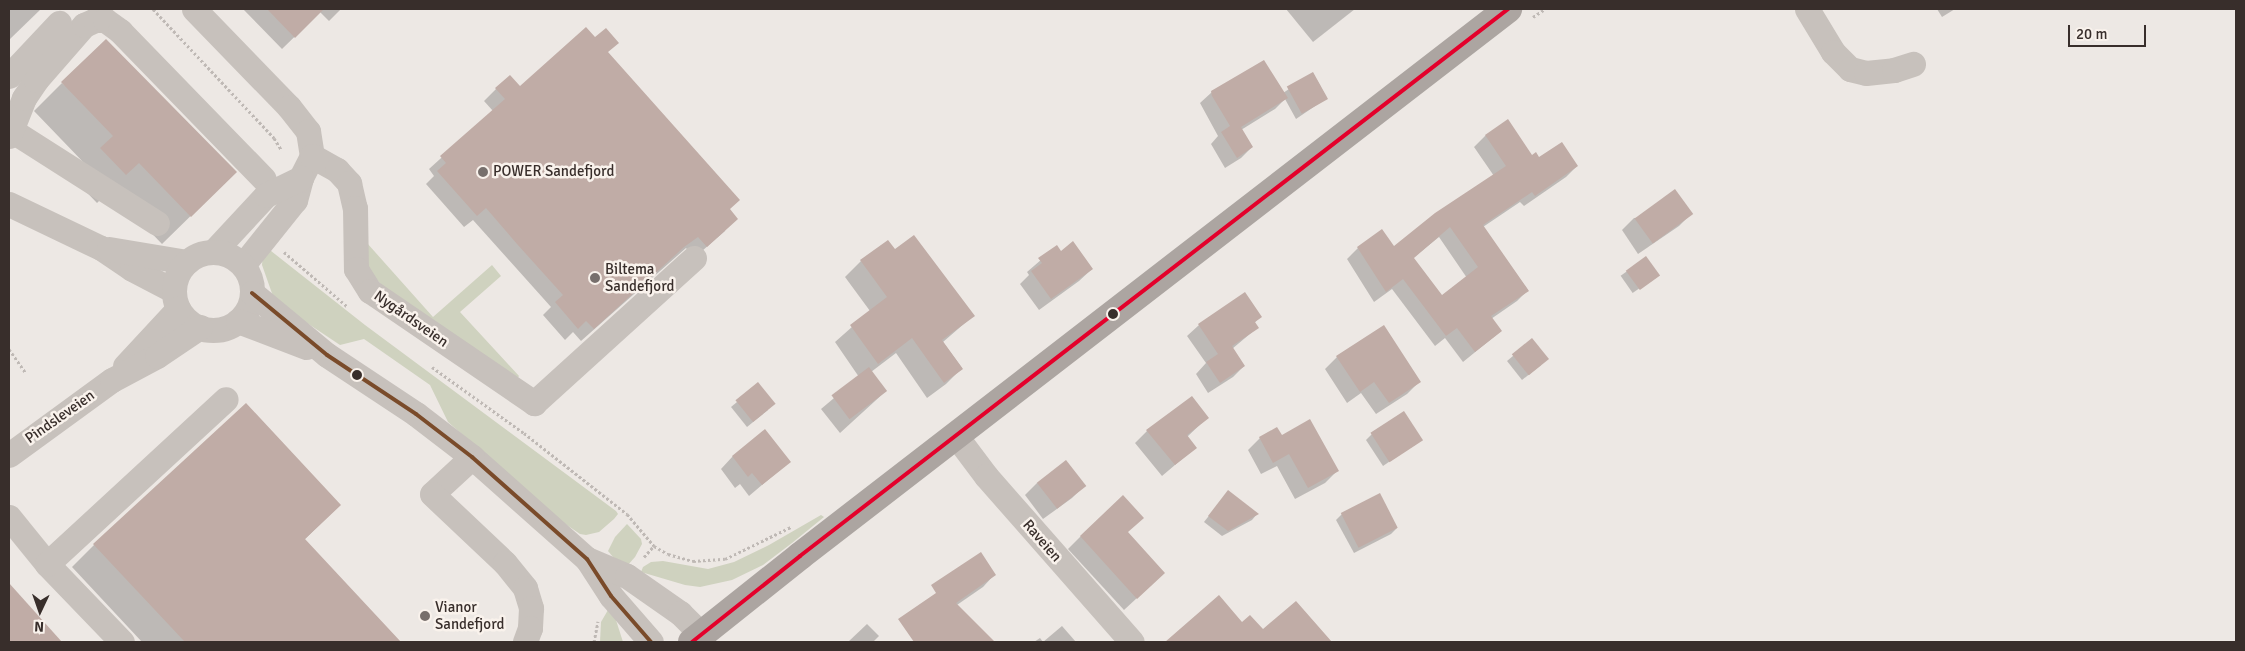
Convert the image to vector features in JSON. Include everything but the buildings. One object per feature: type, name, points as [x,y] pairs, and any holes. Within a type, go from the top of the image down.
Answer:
[{"type":"main road","points":[[697,638],[1508,9]]},
{"type":"street","points":[[194,9],[289,107],[308,131],[312,156],[301,178],[292,205],[243,265]]},
{"type":"street","points":[[1807,9],[1832,52],[1850,69],[1866,74],[1894,70],[1913,64]]},
{"type":"street","points":[[157,222],[10,133],[24,98],[36,80],[84,25],[95,20],[105,20],[120,31],[264,179]]},
{"type":"street","points":[[9,76],[60,23]]},
{"type":"street","name":"Nygårdsveien","points":[[312,156],[337,170],[349,184],[355,208],[356,269],[370,291],[534,403],[694,258]]},
{"type":"street","points":[[214,251],[266,196],[301,178]]},
{"type":"street","points":[[9,204],[101,248],[176,300],[187,320],[200,327],[218,330],[238,321],[250,303],[252,293],[251,282],[243,265],[232,256],[214,251],[196,255],[180,270],[176,300]]},
{"type":"street","points":[[101,248],[187,262]]},
{"type":"street","points":[[252,293],[326,356],[416,414],[472,457],[587,559],[611,596],[651,642]]},
{"type":"street","name":"Pindsleveien","points":[[112,380],[176,300]]},
{"type":"street","points":[[238,321],[326,356]]},
{"type":"street","name":"Pindsleveien","points":[[13,442],[112,380],[157,356],[200,327]]},
{"type":"street","points":[[47,564],[226,399]]},
{"type":"street","name":"Raveien","points":[[956,436],[986,476],[1132,642]]},
{"type":"street","points":[[472,457],[432,494],[505,563],[525,588],[531,608],[530,628],[525,642]]},
{"type":"street","points":[[9,517],[47,564],[122,642]]},
{"type":"street","points":[[587,559],[627,576],[680,613],[697,638]]},
{"type":"path","points":[[153,9],[274,138],[281,149]]},
{"type":"path","points":[[280,249],[355,312]]},
{"type":"path","points":[[9,349],[25,372]]},
{"type":"path","points":[[426,363],[524,433],[627,514],[654,546],[668,554],[693,561],[725,559]]},
{"type":"green space","points":[[367,243],[433,317],[492,265],[501,276],[460,312],[519,376],[517,379],[385,289],[370,272],[362,248]]},
{"type":"green space","points":[[266,247],[365,325],[618,514],[599,532],[586,535],[580,534],[561,521],[448,422],[430,385],[364,339],[340,345],[280,305],[274,299],[262,265],[263,253]]},
{"type":"green space","points":[[821,515],[824,517],[763,565],[732,580],[700,587],[685,585],[641,572],[643,567],[651,562],[663,561],[708,569],[734,562],[769,545]]},
{"type":"green space","points":[[627,524],[641,539],[642,544],[635,557],[627,566],[613,557],[608,551],[615,537]]},
{"type":"green space","points":[[608,610],[615,617],[623,642],[600,642],[601,622]]},
{"type":"transit line","points":[[692,642],[800,556],[1508,9]]},
{"type":"transit line","points":[[252,293],[327,355],[416,414],[472,457],[587,559],[611,596],[651,642]]},
{"type":"place","name":"POWER Sandefjord","points":[[483,172]]},
{"type":"place","name":"Biltema Sandefjord","points":[[595,278]]},
{"type":"place","name":"Vianor Sandefjord","points":[[425,616]]}]
